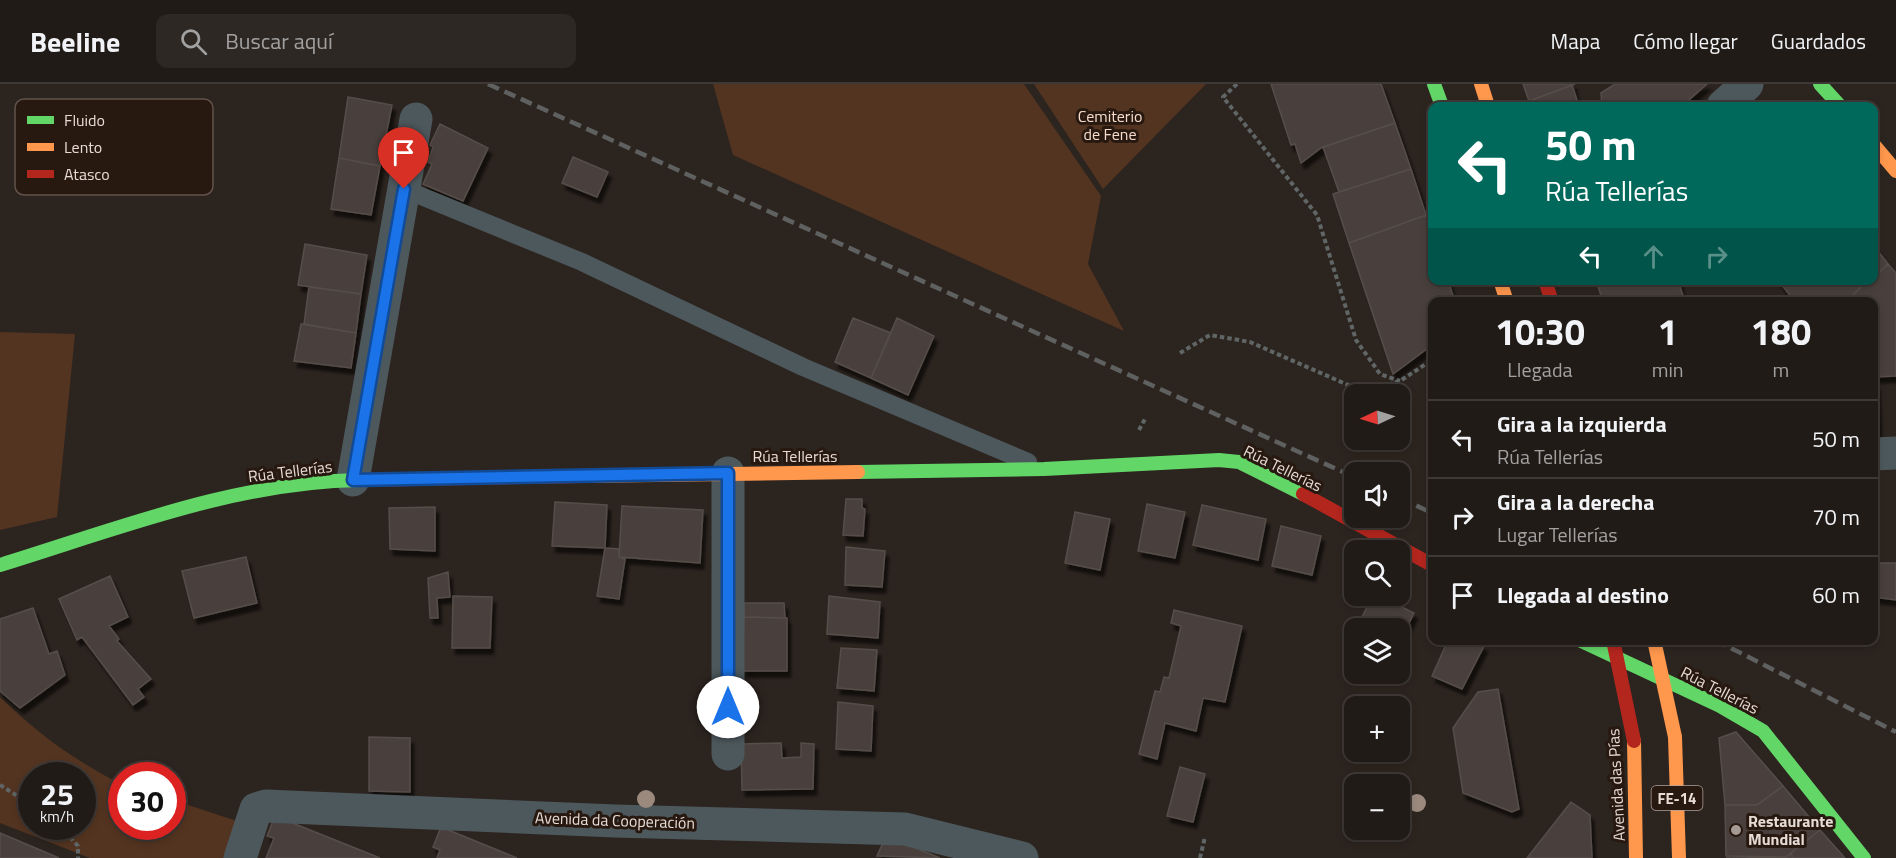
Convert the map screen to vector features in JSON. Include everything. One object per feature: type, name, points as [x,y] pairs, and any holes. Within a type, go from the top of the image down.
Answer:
[{"type":"main road","points":[[1434,84],[1441,102]]},
{"type":"main road","points":[[1481,84],[1487,102]]},
{"type":"main road","points":[[1820,84],[1836,102]]},
{"type":"main road","points":[[1878,150],[1896,171]]},
{"type":"main road","name":"Rúa Tellerías","points":[[0,566],[212,500],[287,485],[353,480],[1044,469],[1219,460],[1239,462],[1428,563]]},
{"type":"main road","name":"Rúa Tellerías","points":[[1590,645],[1720,706],[1763,731],[1864,858]]},
{"type":"main road","name":"Avenida das Pías","points":[[1614,645],[1634,741],[1636,858]]},
{"type":"main road","name":"FE-14","points":[[1655,645],[1675,737],[1679,858]]},
{"type":"street","points":[[1727,102],[1747,84]]},
{"type":"street","points":[[353,480],[416,119]]},
{"type":"street","points":[[1878,454],[1896,453]]},
{"type":"street","points":[[728,473],[728,754]]},
{"type":"street","name":"Avenida da Cooperación","points":[[240,858],[251,817],[256,809],[266,806],[615,821],[905,829],[1022,858]]},
{"type":"lane","points":[[404,189],[582,262],[803,367],[1044,469]]},
{"type":"path","points":[[1237,84],[1223,97],[1317,215],[1356,340],[1380,374],[1400,381]]},
{"type":"path","points":[[1180,353],[1209,335],[1250,342],[1364,392],[1400,381],[1428,363]]},
{"type":"path","points":[[0,785],[18,796]]},
{"type":"path","points":[[1200,858],[1205,837]]},
{"type":"path","points":[[73,840],[78,846],[78,858]]},
{"type":"green space","points":[[713,84],[1024,84],[1101,196],[1088,264],[1124,331],[733,155]]},
{"type":"green space","name":"Cemiterio de Fene","points":[[1034,84],[1206,84],[1103,189]]},
{"type":"green space","points":[[0,332],[75,334],[57,517],[0,530]]},
{"type":"green space","points":[[0,697],[28,723],[83,762],[18,762],[18,830],[0,823]]},
{"type":"green space","points":[[96,770],[108,777],[108,840],[186,840],[186,804],[243,823],[233,858],[90,858],[44,840],[96,840]]},
{"type":"building","points":[[1271,84],[1381,84],[1395,123],[1321,148],[1301,163],[1295,144],[1291,145]]},
{"type":"building","points":[[1523,84],[1575,84],[1529,101]]},
{"type":"building","points":[[1615,84],[1707,84],[1687,102],[1602,102],[1601,93]]},
{"type":"building","points":[[1572,85],[1578,102],[1529,102]]},
{"type":"building","points":[[348,97],[392,105],[380,166],[339,158]]},
{"type":"building","points":[[1395,123],[1411,169],[1339,192],[1323,147]]},
{"type":"building","points":[[440,124],[488,148],[463,201],[423,184],[432,164],[428,162],[433,147],[430,145]]},
{"type":"building","points":[[573,157],[608,172],[597,197],[562,183]]},
{"type":"building","points":[[339,158],[380,166],[371,215],[331,209]]},
{"type":"building","points":[[1411,169],[1426,215],[1349,243],[1333,194]]},
{"type":"building","points":[[1426,215],[1428,221],[1428,285],[1450,285],[1453,297],[1428,297],[1428,348],[1393,374],[1349,243]]},
{"type":"building","points":[[305,244],[367,255],[361,294],[298,285]]},
{"type":"building","points":[[1878,251],[1888,264],[1878,273]]},
{"type":"building","points":[[1888,264],[1896,273],[1896,376],[1878,377],[1878,297],[1850,297],[1864,285],[1878,285],[1878,273]]},
{"type":"building","points":[[1598,285],[1680,285],[1683,297],[1601,297]]},
{"type":"building","points":[[1782,285],[1864,285],[1850,297],[1791,297]]},
{"type":"building","points":[[309,287],[361,294],[356,333],[304,324]]},
{"type":"building","points":[[853,318],[891,333],[871,378],[835,362]]},
{"type":"building","points":[[897,318],[934,336],[908,395],[871,378]]},
{"type":"building","points":[[301,324],[356,333],[351,368],[294,361]]},
{"type":"building","points":[[846,499],[862,499],[862,508],[865,509],[863,536],[843,535]]},
{"type":"building","points":[[555,502],[607,505],[605,548],[552,546]]},
{"type":"building","points":[[1147,504],[1185,512],[1175,558],[1138,551]]},
{"type":"building","points":[[1202,505],[1266,519],[1258,560],[1193,545]]},
{"type":"building","points":[[622,506],[703,510],[700,563],[619,557]]},
{"type":"building","points":[[435,507],[435,551],[390,549],[389,508]]},
{"type":"building","points":[[1075,512],[1110,519],[1100,570],[1065,563]]},
{"type":"building","points":[[1281,526],[1321,536],[1312,575],[1272,566]]},
{"type":"building","points":[[846,547],[885,551],[882,587],[845,585]]},
{"type":"building","points":[[605,548],[619,549],[619,557],[625,559],[619,599],[597,596]]},
{"type":"building","points":[[246,557],[257,603],[194,618],[182,571]]},
{"type":"building","points":[[1878,563],[1896,563],[1896,600],[1878,598]]},
{"type":"building","points":[[448,572],[450,597],[437,598],[438,618],[430,618],[428,578]]},
{"type":"building","points":[[110,576],[128,617],[109,626],[119,639],[117,641],[151,679],[138,689],[144,697],[133,705],[82,637],[77,640],[59,599]]},
{"type":"building","points":[[453,596],[492,597],[490,648],[452,648]]},
{"type":"building","points":[[829,596],[880,602],[878,638],[827,634]]},
{"type":"building","points":[[744,603],[784,603],[785,618],[744,617]]},
{"type":"building","points":[[1368,606],[1400,606],[1414,613],[1410,621],[1410,618],[1361,618]]},
{"type":"building","points":[[33,608],[49,654],[57,651],[65,675],[20,708],[0,691],[0,619]]},
{"type":"building","points":[[1174,610],[1242,626],[1225,702],[1203,698],[1196,731],[1165,723],[1157,759],[1139,754],[1155,691],[1160,692],[1164,677],[1169,678],[1181,626],[1171,623]]},
{"type":"building","points":[[744,617],[787,618],[787,671],[742,671]]},
{"type":"building","points":[[1446,645],[1484,646],[1462,689],[1432,676]]},
{"type":"building","points":[[841,648],[877,650],[874,691],[837,688]]},
{"type":"building","points":[[1498,689],[1519,809],[1512,812],[1463,793],[1453,728],[1478,692]]},
{"type":"building","points":[[838,702],[873,706],[871,751],[836,749]]},
{"type":"building","points":[[1736,732],[1783,786],[1757,805],[1725,805],[1719,738]]},
{"type":"building","points":[[369,737],[410,738],[410,792],[369,791]]},
{"type":"building","points":[[781,743],[782,758],[801,757],[801,743],[814,744],[813,789],[742,790],[741,744]]},
{"type":"building","points":[[1180,767],[1205,774],[1193,822],[1167,816]]},
{"type":"building","points":[[1783,786],[1820,830],[1786,857],[1726,856],[1725,805],[1757,805]]},
{"type":"building","points":[[1571,802],[1590,815],[1592,858],[1527,858]]},
{"type":"building","points":[[275,816],[380,858],[266,858],[274,838],[267,836]]},
{"type":"building","points":[[441,827],[517,858],[437,858],[440,850],[433,847]]},
{"type":"building","points":[[1820,830],[1845,858],[1793,858],[1791,853]]},
{"type":"building","points":[[0,833],[59,858],[0,858]]},
{"type":"building","points":[[886,836],[940,858],[877,856]]},
{"type":"building","points":[[1791,853],[1793,858],[1726,858],[1786,857]]},
{"type":"railway","points":[[488,84],[1344,472]]},
{"type":"railway","points":[[1410,503],[1428,511]]},
{"type":"railway","points":[[1725,645],[1896,732]]},
{"type":"traffic: fast","points":[[1434,84],[1441,102]]},
{"type":"traffic: fast","points":[[1820,84],[1836,102]]},
{"type":"traffic: fast","points":[[858,472],[1044,469],[1219,460],[1239,462],[1303,494]]},
{"type":"traffic: fast","points":[[0,565],[222,498],[267,489],[359,480]]},
{"type":"traffic: fast","points":[[1590,645],[1720,706],[1763,731],[1864,858]]},
{"type":"traffic: slow","points":[[1481,84],[1487,102]]},
{"type":"traffic: slow","points":[[1878,150],[1896,171]]},
{"type":"traffic: slow","points":[[1502,285],[1505,297]]},
{"type":"traffic: slow","points":[[585,476],[858,472]]},
{"type":"traffic: slow","points":[[1655,645],[1675,737]]},
{"type":"traffic: slow","points":[[1675,737],[1679,858]]},
{"type":"traffic: slow","points":[[1634,741],[1636,858]]},
{"type":"traffic: jam","points":[[1547,285],[1550,297]]},
{"type":"traffic: jam","points":[[359,480],[585,476]]},
{"type":"traffic: jam","points":[[1303,494],[1428,563]]},
{"type":"traffic: jam","points":[[1614,645],[1634,741]]},
{"type":"place","name":"Restaurante Mundial","points":[[1736,830]]},
{"type":"route","points":[[404,189],[353,480],[728,473],[728,707]]}]
